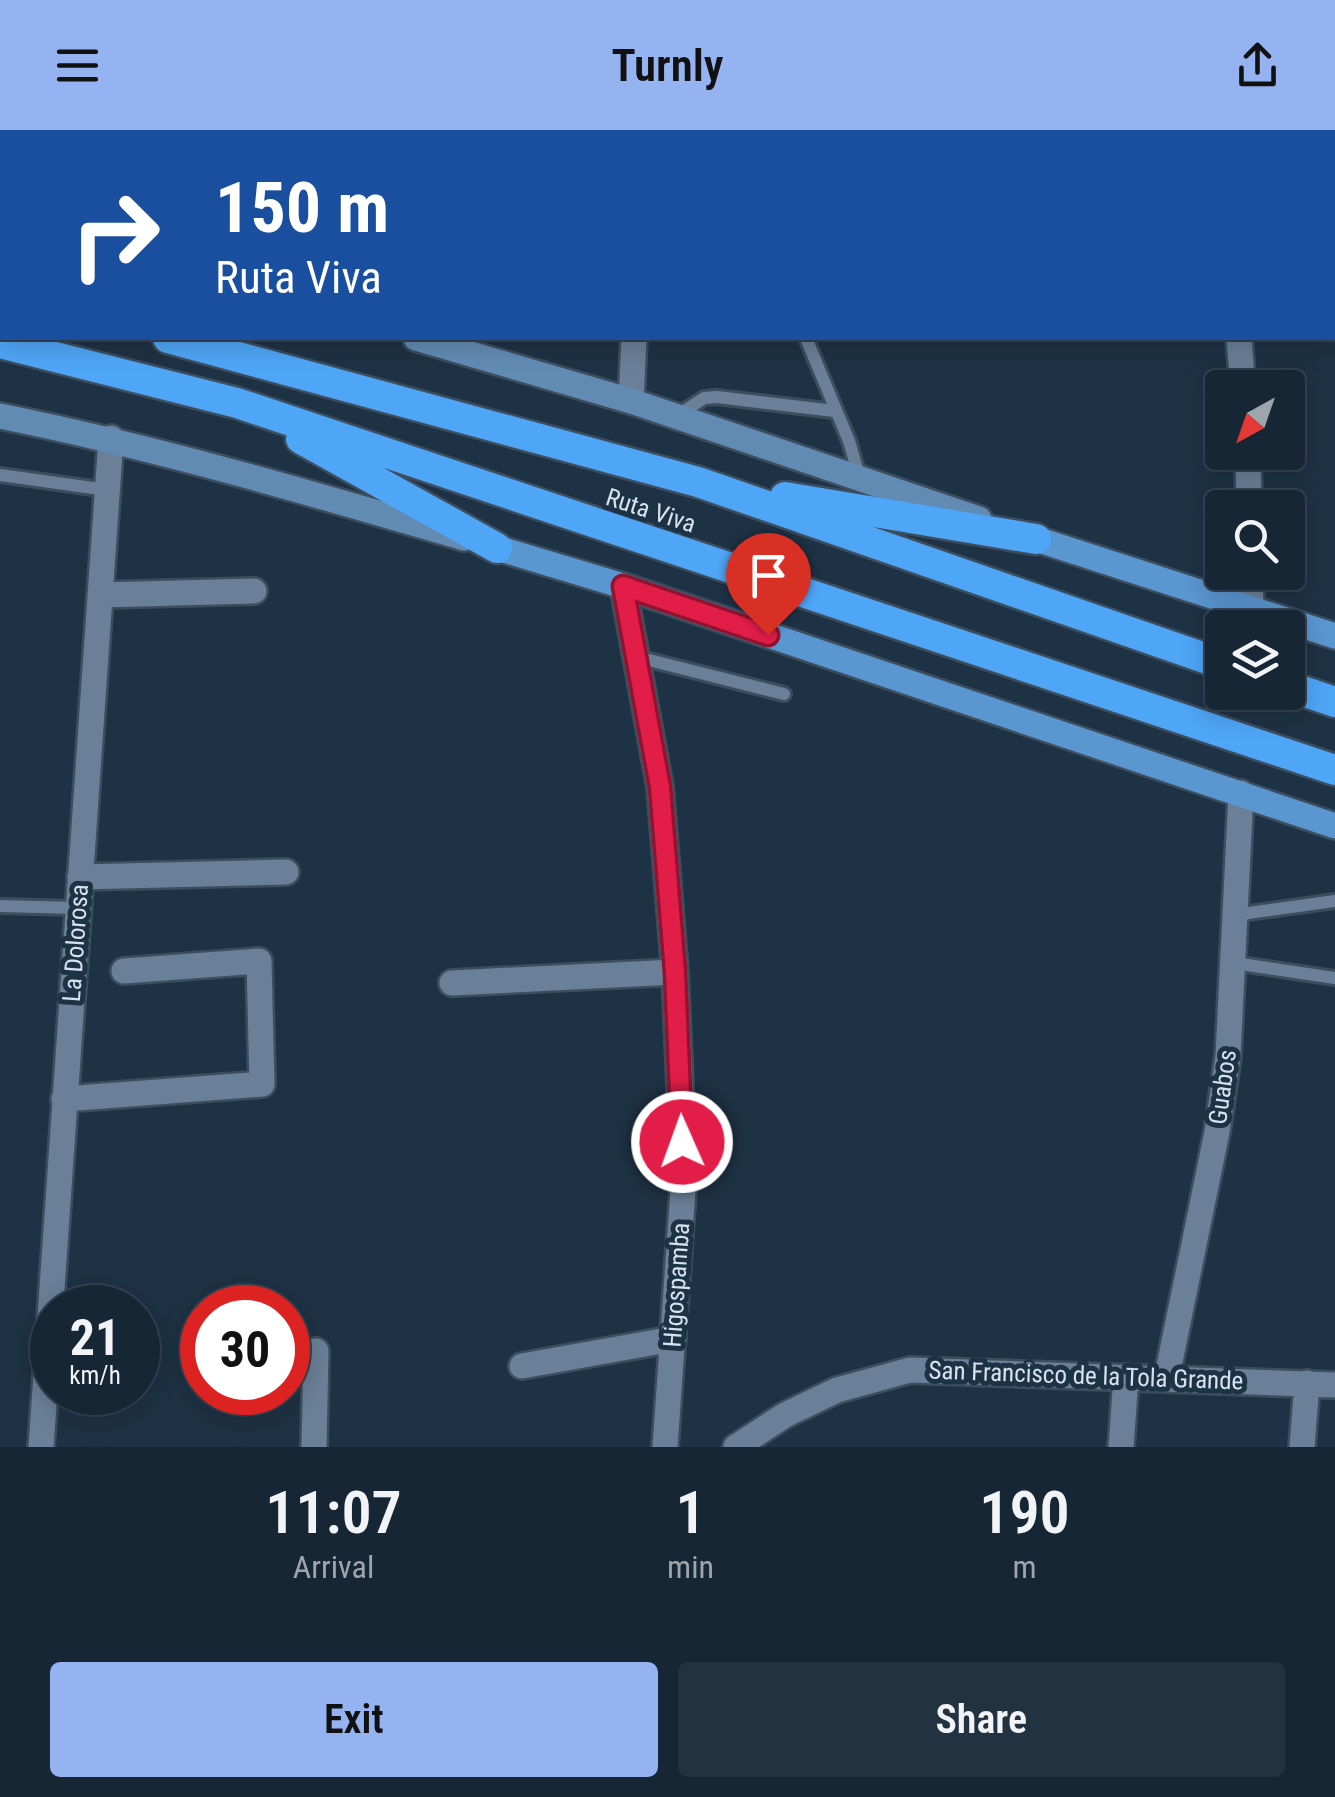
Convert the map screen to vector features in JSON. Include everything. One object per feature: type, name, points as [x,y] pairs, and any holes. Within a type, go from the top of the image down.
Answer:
[{"type":"highway","name":"Ruta Viva","points":[[175,340],[698,482],[1205,658]]},
{"type":"highway","name":"Ruta Viva","points":[[0,343],[237,403],[1335,770]]},
{"type":"highway","points":[[237,403],[497,548]]},
{"type":"highway","points":[[698,482],[1036,539]]},
{"type":"highway","points":[[1305,692],[1335,702]]},
{"type":"main road","points":[[423,340],[632,400],[1036,539],[1335,636]]},
{"type":"main road","points":[[0,416],[111,438],[623,586],[1335,826]]},
{"type":"street","points":[[632,400],[634,340]]},
{"type":"street","points":[[1239,340],[1242,370]]},
{"type":"street","name":"La Dolorosa","points":[[41,1447],[111,438]]},
{"type":"street","name":"Higospamba","points":[[623,586],[660,787],[675,972],[684,1176],[665,1447]]},
{"type":"street","points":[[100,596],[254,590]]},
{"type":"street","points":[[1250,590],[1251,608]]},
{"type":"street","name":"Guabos","points":[[1167,1376],[1228,1056],[1241,793]]},
{"type":"street","points":[[80,877],[286,872]]},
{"type":"street","points":[[64,1099],[262,1084],[260,962],[124,971]]},
{"type":"street","points":[[452,983],[675,972]]},
{"type":"street","points":[[522,1366],[672,1339]]},
{"type":"street","points":[[314,1447],[316,1351]]},
{"type":"street","name":"San Francisco de la Tola Grande","points":[[736,1447],[785,1415],[837,1390],[910,1370],[1167,1376],[1335,1385]]},
{"type":"street","points":[[1121,1447],[1126,1377]]},
{"type":"street","points":[[1302,1447],[1307,1384]]},
{"type":"lane","points":[[807,340],[860,479]]},
{"type":"lane","points":[[676,416],[704,398],[717,397],[834,411]]},
{"type":"lane","points":[[0,475],[107,490]]},
{"type":"lane","points":[[637,656],[784,694]]},
{"type":"lane","points":[[1234,915],[1335,901]]},
{"type":"lane","points":[[0,906],[77,908]]},
{"type":"lane","points":[[1234,963],[1335,978]]},
{"type":"route","points":[[682,1142],[675,972],[660,787],[623,586],[768,635]]}]
